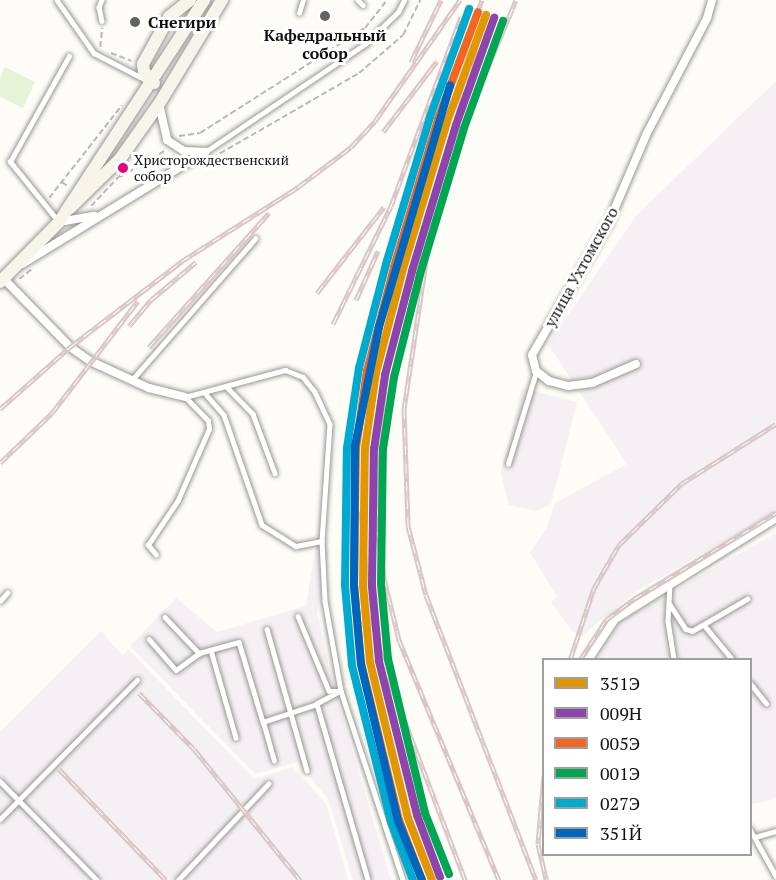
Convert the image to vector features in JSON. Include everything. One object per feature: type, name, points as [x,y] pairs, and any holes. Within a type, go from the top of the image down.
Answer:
[{"type":"main road","points":[[154,83],[144,72],[143,64],[170,17],[190,0]]},
{"type":"main road","points":[[5,278],[59,222],[76,192],[154,83],[204,0]]},
{"type":"main road","points":[[67,210],[120,159],[159,104],[222,0]]},
{"type":"street","name":"улица Ухтомского","points":[[536,371],[533,350],[608,224],[647,133],[707,18],[712,0]]},
{"type":"street","points":[[159,104],[163,132],[171,144],[184,151],[206,152]]},
{"type":"street","points":[[185,397],[131,381],[69,347],[5,278],[102,214],[206,152]]},
{"type":"street","points":[[59,222],[102,214]]},
{"type":"street","points":[[536,371],[549,381],[568,386],[592,383],[636,364]]},
{"type":"street","points":[[589,658],[615,619],[776,518]]},
{"type":"lane","points":[[57,0],[94,53],[129,74],[154,83]]},
{"type":"lane","points":[[102,0],[99,7],[102,21]]},
{"type":"lane","points":[[299,13],[303,0]]},
{"type":"lane","points":[[358,0],[363,5]]},
{"type":"lane","points":[[206,152],[365,44],[398,12],[404,0]]},
{"type":"lane","points":[[59,222],[10,162],[69,56]]},
{"type":"lane","points":[[131,381],[255,239]]},
{"type":"lane","points":[[156,555],[148,545],[178,500],[209,429],[208,421],[185,397],[289,370],[303,377],[315,392],[330,424],[322,542],[325,602],[341,691],[403,880]]},
{"type":"lane","points":[[507,464],[536,371]]},
{"type":"lane","points":[[226,386],[253,414],[275,473]]},
{"type":"lane","points":[[204,392],[224,415],[262,525],[296,546],[322,542]]},
{"type":"lane","points":[[670,584],[669,603],[674,658]]},
{"type":"lane","points":[[0,601],[8,593]]},
{"type":"lane","points":[[669,603],[686,629],[692,631],[747,599]]},
{"type":"lane","points":[[298,616],[329,691],[341,691]]},
{"type":"lane","points":[[165,617],[199,653]]},
{"type":"lane","points":[[704,625],[731,658]]},
{"type":"lane","points":[[267,629],[307,770]]},
{"type":"lane","points":[[149,639],[176,670],[199,653],[239,642],[274,761]]},
{"type":"lane","points":[[211,650],[236,738]]},
{"type":"lane","points":[[0,819],[137,680]]},
{"type":"lane","points":[[752,686],[766,703]]},
{"type":"lane","points":[[263,722],[317,704],[341,691]]},
{"type":"lane","points":[[317,704],[368,880]]},
{"type":"lane","points":[[0,781],[97,880]]},
{"type":"lane","points":[[178,880],[268,784]]},
{"type":"lane","points":[[755,837],[776,831]]},
{"type":"lane","points":[[752,832],[776,876]]},
{"type":"path","points":[[173,131],[178,136],[200,133],[365,28],[387,0]]},
{"type":"path","points":[[203,163],[359,73],[403,35],[420,0]]},
{"type":"path","points":[[100,49],[102,21]]},
{"type":"path","points":[[109,52],[136,62]]},
{"type":"path","points":[[43,205],[128,99]]},
{"type":"path","points":[[120,177],[162,154],[171,144]]},
{"type":"path","points":[[102,214],[90,206],[120,177],[132,161]]},
{"type":"path","points":[[5,278],[34,268]]},
{"type":"shaded area","points":[[776,81],[776,511],[634,593],[582,636],[573,632],[551,602],[557,597],[530,552],[547,528],[555,503],[627,464],[548,344],[636,216]]},
{"type":"shaded area","points":[[522,388],[577,402],[551,504],[537,511],[509,505],[501,473]]},
{"type":"shaded area","points":[[776,533],[776,799],[752,804],[752,658],[598,658],[620,621]]},
{"type":"shaded area","points":[[316,545],[329,550],[317,613],[337,699],[391,880],[353,880],[328,799],[298,762],[255,774],[130,646],[176,598],[217,632],[306,606]]},
{"type":"shaded area","points":[[101,631],[123,656],[128,649],[254,779],[293,767],[327,805],[348,880],[0,880],[0,732]]},
{"type":"green space","points":[[5,67],[35,82],[23,108],[0,97],[0,78]]},
{"type":"railway","points":[[411,62],[441,0]]},
{"type":"railway","points":[[0,409],[70,347],[182,261],[298,187],[351,147],[375,121],[460,0]]},
{"type":"railway","points":[[450,85],[482,0]]},
{"type":"railway","points":[[474,100],[516,0]]},
{"type":"railway","points":[[333,324],[391,206],[461,17]]},
{"type":"railway","points":[[476,48],[388,363],[378,448],[375,514],[384,578],[399,640],[499,880]]},
{"type":"railway","points":[[383,132],[437,61]]},
{"type":"railway","points":[[317,293],[384,207]]},
{"type":"railway","points":[[149,347],[269,213]]},
{"type":"railway","points":[[429,242],[404,410],[408,526],[426,595],[536,880]]},
{"type":"railway","points":[[356,300],[378,251]]},
{"type":"railway","points":[[129,326],[151,300],[196,262]]},
{"type":"railway","points":[[0,463],[52,413],[138,301]]},
{"type":"railway","points":[[571,658],[594,588],[619,545],[681,484],[776,424]]},
{"type":"railway","points":[[361,511],[369,607],[385,669],[465,880]]},
{"type":"railway","points":[[581,658],[606,620],[634,599],[776,513]]},
{"type":"railway","points":[[139,693],[194,749],[300,880]]},
{"type":"railway","points":[[59,769],[166,880]]},
{"type":"railway","points":[[542,798],[538,844],[546,880]]},
{"type":"transit line","name":"027Э","points":[[413,880],[391,822],[352,665],[345,585],[347,448],[359,368],[386,264],[430,117],[469,9]]},
{"type":"transit line","name":"005Э","points":[[422,880],[399,820],[361,663],[354,585],[356,448],[367,371],[394,267],[438,119],[478,12]]},
{"type":"transit line","name":"351Э","points":[[432,880],[408,818],[370,662],[363,585],[365,448],[376,373],[403,269],[447,122],[486,15]]},
{"type":"transit line","name":"009Н","points":[[440,877],[417,815],[379,661],[372,585],[374,449],[385,375],[412,271],[456,125],[494,18]]},
{"type":"transit line","name":"001Э","points":[[449,874],[425,813],[388,659],[381,584],[383,449],[394,377],[420,274],[464,128],[503,21]]},
{"type":"transit line","name":"351Й","points":[[422,880],[398,821],[361,664],[354,586],[355,446],[379,327],[450,85]]},
{"type":"place","name":"Кафедральный собор","points":[[325,16]]},
{"type":"place","name":"Снегири","points":[[135,22]]},
{"type":"place","name":"Христорождественский собор","points":[[123,168]]}]
